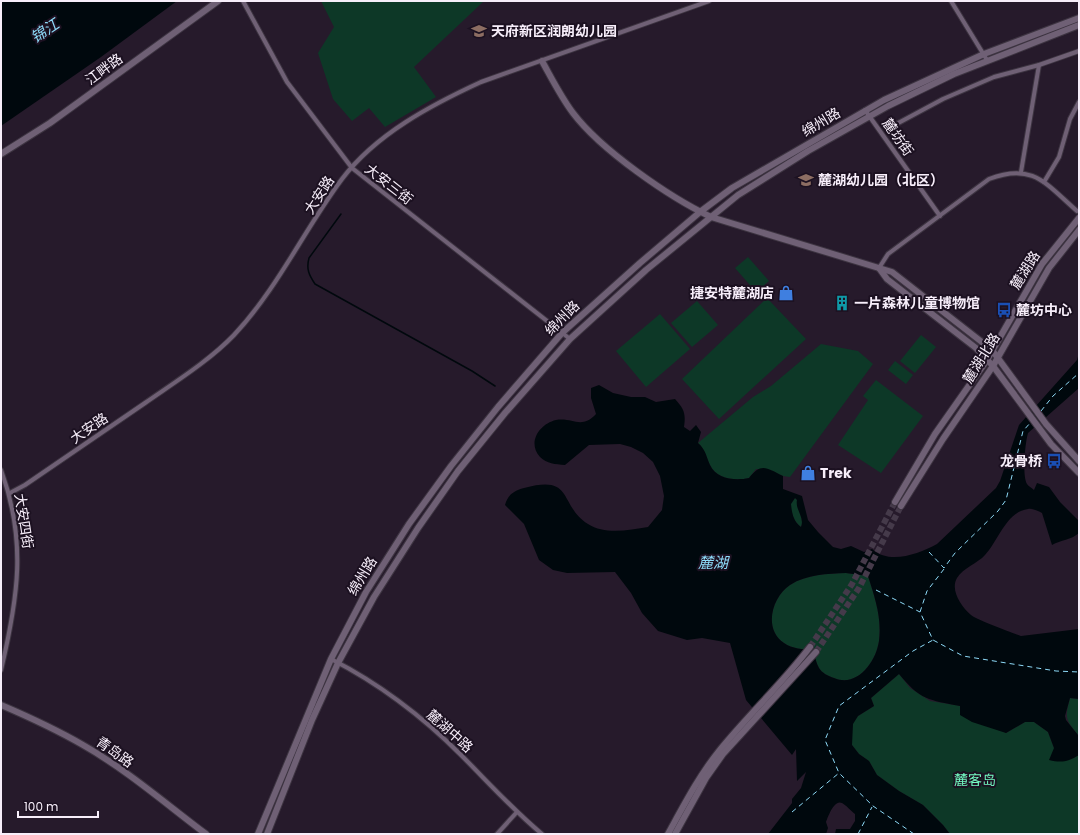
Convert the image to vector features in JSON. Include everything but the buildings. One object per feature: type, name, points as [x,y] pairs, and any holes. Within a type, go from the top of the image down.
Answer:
[{"type":"street","name":"江畔路","points":[[1,154],[50,123],[218,1]]},
{"type":"street","name":"大安三街","points":[[243,1],[287,82],[352,168],[570,339]]},
{"type":"street","name":"大安路","points":[[10,493],[31,481],[185,376],[232,336],[256,310],[342,180],[371,149],[396,130],[432,107],[481,82],[709,1]]},
{"type":"street","points":[[951,1],[987,60]]},
{"type":"street","name":"绵州路","points":[[258,834],[330,659],[366,592],[409,524],[498,406],[562,333],[640,263],[700,212],[732,188],[865,110],[984,54],[1079,18]]},
{"type":"street","name":"绵州路","points":[[267,834],[312,720],[338,663],[374,597],[418,528],[454,478],[505,413],[570,339],[646,270],[738,195],[808,151],[954,74],[987,60],[1079,26]]},
{"type":"street","points":[[889,128],[943,99],[994,77],[1039,65],[1079,51]]},
{"type":"street","points":[[542,61],[574,114],[595,136],[624,161],[700,212],[711,217],[892,272],[992,350],[1046,424],[1079,461]]},
{"type":"street","points":[[1021,172],[1039,65]]},
{"type":"street","points":[[1044,182],[1059,157],[1070,119],[1079,102]]},
{"type":"street","name":"麓坊街","points":[[865,110],[940,216]]},
{"type":"street","points":[[879,268],[888,254],[989,179],[1010,172],[1029,174],[1044,182],[1077,211]]},
{"type":"street","name":"麓湖路","points":[[895,502],[936,434],[987,360],[1042,264],[1078,221]]},
{"type":"street","name":"麓湖北路","points":[[901,506],[942,439],[993,366],[1049,268],[1079,230]]},
{"type":"street","points":[[879,268],[887,279],[976,348],[993,366],[1051,444],[1079,473]]},
{"type":"street","name":"大安四街","points":[[1,470],[10,493],[16,530],[19,564],[12,621],[1,670]]},
{"type":"street","points":[[668,834],[701,776],[740,726],[792,671],[810,647]]},
{"type":"street","points":[[675,834],[706,778],[723,754],[745,732],[816,652]]},
{"type":"street","name":"麓湖中路","points":[[330,659],[391,696],[439,735],[517,812],[542,834]]},
{"type":"street","name":"青岛路","points":[[1,705],[39,721],[84,745],[108,760],[206,834]]},
{"type":"street","points":[[497,834],[517,812]]},
{"type":"green space","points":[[321,1],[484,1],[414,67],[436,97],[385,127],[369,108],[352,121],[333,99],[318,53],[334,27]]},
{"type":"green space","points":[[748,257],[769,281],[756,292],[735,268]]},
{"type":"green space","points":[[767,298],[806,339],[719,419],[682,379]]},
{"type":"green space","points":[[697,301],[718,325],[692,347],[671,323]]},
{"type":"green space","points":[[660,314],[690,349],[646,387],[616,351]]},
{"type":"green space","points":[[921,335],[936,347],[915,373],[900,361]]},
{"type":"green space","points":[[821,344],[858,351],[873,364],[790,477],[783,476],[770,470],[756,469],[749,478],[732,479],[721,476],[713,470],[704,451],[698,443],[753,397],[771,386]]},
{"type":"green space","points":[[895,361],[913,375],[906,384],[888,370]]},
{"type":"green space","points":[[876,380],[923,416],[881,473],[838,445],[868,400],[863,396]]},
{"type":"green space","points":[[795,498],[797,500],[802,520],[801,527],[798,525],[792,514],[790,505]]},
{"type":"green space","points":[[846,573],[868,576],[877,608],[880,633],[877,649],[870,665],[858,676],[842,680],[825,674],[819,668],[813,650],[794,648],[787,645],[777,637],[772,622],[772,613],[784,590],[797,581],[824,574]]},
{"type":"green space","name":"麓客岛","points":[[899,674],[910,688],[930,701],[961,706],[1006,733],[1025,722],[1034,722],[1048,732],[1054,748],[1078,735],[1068,722],[1067,710],[1070,698],[1079,699],[1079,834],[950,834],[923,805],[899,791],[877,775],[869,761],[859,754],[852,745],[852,724],[858,716],[874,706],[871,698]]},
{"type":"water","name":"锦江","points":[[1,1],[177,1],[101,57],[1,126]]},
{"type":"water","name":"麓湖","points":[[1079,353],[1079,388],[1028,433],[1024,467],[1025,480],[1028,485],[1034,490],[1037,483],[1049,487],[1060,502],[1079,521],[1079,533],[1073,537],[1052,545],[1042,513],[1031,509],[1020,511],[1008,521],[985,555],[960,574],[955,583],[955,588],[960,603],[973,617],[1021,636],[1079,629],[1079,699],[1070,698],[1065,716],[1066,720],[1078,735],[1079,755],[1064,761],[1049,760],[1054,748],[1048,732],[1034,722],[1025,722],[1006,733],[972,722],[960,715],[960,706],[926,698],[906,683],[899,674],[871,698],[874,706],[858,716],[853,724],[852,745],[859,754],[869,761],[877,775],[899,791],[923,805],[950,834],[835,834],[836,829],[850,829],[855,821],[855,814],[844,804],[839,802],[834,806],[828,816],[826,822],[828,828],[826,834],[768,834],[792,803],[792,799],[801,788],[806,772],[797,781],[796,749],[792,755],[746,700],[730,643],[702,638],[687,640],[658,631],[642,613],[631,593],[615,572],[567,573],[553,570],[539,560],[524,524],[505,505],[509,496],[517,491],[540,485],[551,485],[559,488],[579,516],[588,524],[602,530],[609,531],[648,527],[662,510],[664,496],[660,476],[653,462],[643,453],[631,447],[620,444],[589,445],[565,465],[545,461],[536,452],[535,440],[537,435],[544,426],[550,422],[556,420],[567,420],[581,422],[591,419],[596,414],[591,398],[591,388],[599,385],[613,393],[631,397],[645,397],[656,402],[675,399],[684,412],[684,427],[690,431],[696,425],[701,432],[698,443],[704,451],[713,470],[721,476],[732,479],[749,478],[753,473],[761,468],[768,469],[783,476],[783,489],[802,496],[808,520],[833,547],[841,549],[851,546],[864,552],[872,549],[879,554],[895,557],[913,554],[937,544],[996,488],[1000,481],[1019,425],[1077,360]],"holes":[[[795,498],[797,500],[797,507],[802,520],[801,527],[796,522],[792,514],[791,504]],[[846,573],[868,576],[877,608],[880,633],[877,649],[870,665],[858,676],[842,680],[825,674],[819,668],[813,650],[794,648],[787,645],[777,637],[772,622],[772,613],[784,590],[797,581],[824,574]]]},
{"type":"waterway","points":[[341,214],[309,258],[309,272],[315,284],[472,371],[495,386]]},
{"type":"ferry route","points":[[1041,411],[1053,396],[1079,373]]},
{"type":"ferry route","points":[[929,552],[944,568],[955,553],[998,511],[1006,500],[1023,431],[1031,422]]},
{"type":"ferry route","points":[[944,569],[927,591],[920,612],[933,640],[963,656],[1056,671],[1079,672]]},
{"type":"ferry route","points":[[876,590],[920,612]]},
{"type":"ferry route","points":[[914,834],[873,806],[839,773],[825,740],[839,706],[913,651],[933,640]]},
{"type":"ferry route","points":[[792,812],[839,773]]},
{"type":"ferry route","points":[[858,834],[872,807]]},
{"type":"tunnel","points":[[810,647],[852,584],[895,502]]},
{"type":"tunnel","points":[[816,652],[859,588],[901,506]]},
{"type":"place","name":"天府新区润朗幼儿园","points":[[479,31]]},
{"type":"place","name":"麓湖幼儿园（北区）","points":[[806,180]]},
{"type":"place","name":"捷安特麓湖店","points":[[786,293]]},
{"type":"place","name":"一片森林儿童博物馆","points":[[842,303]]},
{"type":"place","name":"麓坊中心","points":[[1004,310]]},
{"type":"place","name":"龙骨桥","points":[[1054,461]]},
{"type":"place","name":"Trek","points":[[808,473]]}]
